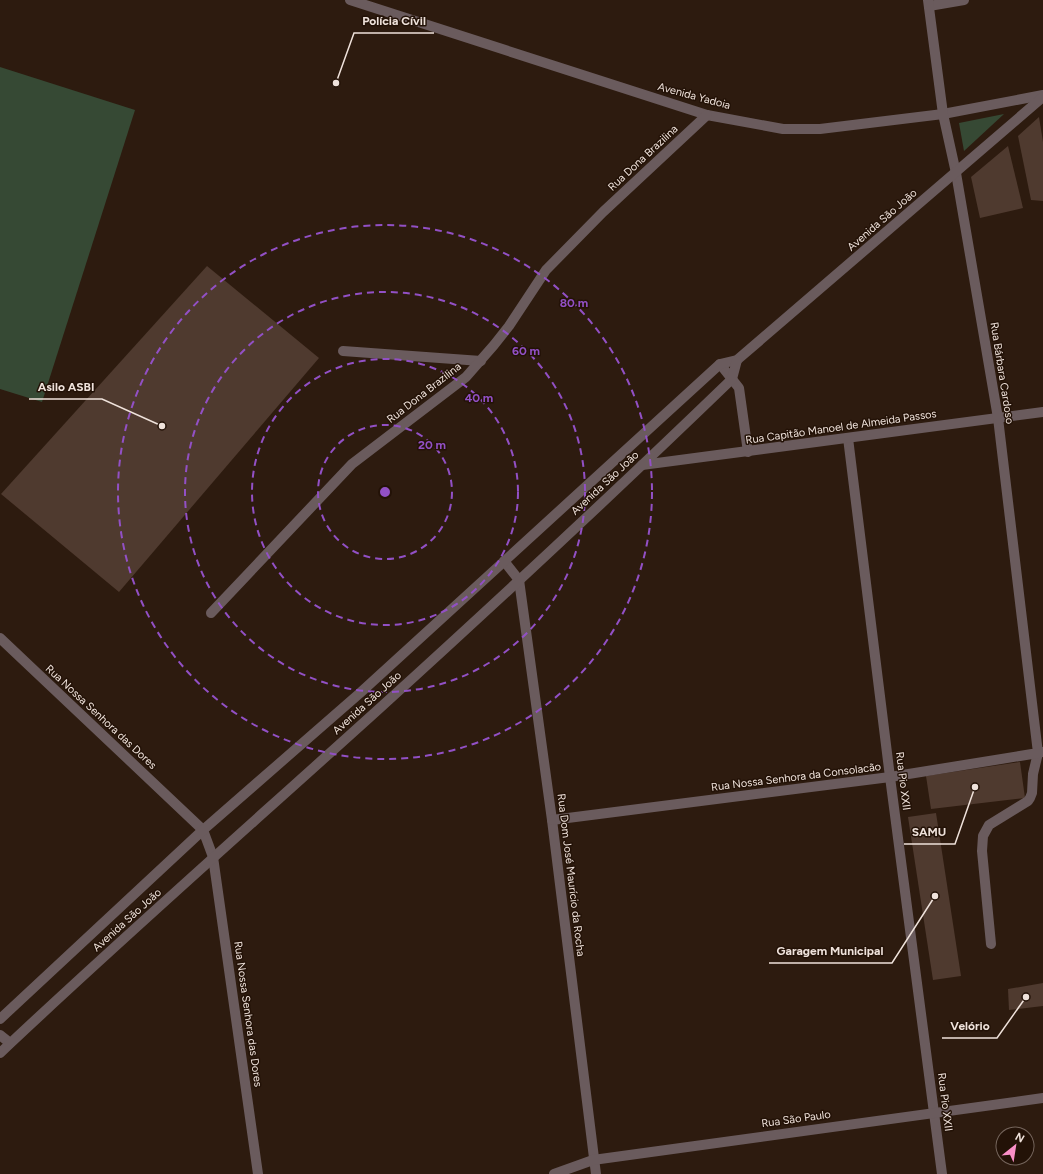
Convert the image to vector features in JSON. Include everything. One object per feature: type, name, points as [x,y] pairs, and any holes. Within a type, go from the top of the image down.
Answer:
[{"type":"street","name":"Avenida Yadoia","points":[[350,0],[707,115],[783,129],[820,129],[943,114],[1043,96]]},
{"type":"street","points":[[929,3],[964,0]]},
{"type":"street","name":"Rua Bárbara Cardoso","points":[[929,3],[943,114],[956,172],[998,418],[1040,752]]},
{"type":"street","name":"Avenida São João","points":[[0,1020],[203,830],[360,693],[720,364],[738,360],[1043,96]]},
{"type":"street","name":"Rua Dona Brazilina","points":[[211,613],[352,464],[466,377],[509,326],[546,270],[603,212],[707,115]]},
{"type":"street","points":[[343,351],[480,361]]},
{"type":"street","name":"Avenida São João","points":[[0,1053],[213,857],[381,707],[642,465],[732,379],[738,360]]},
{"type":"street","points":[[720,364],[739,388],[748,452]]},
{"type":"street","name":"Rua Capitão Manoel de Almeida Passos","points":[[642,465],[1043,412]]},
{"type":"street","name":"Rua Pio XXII","points":[[848,438],[890,777],[942,1174]]},
{"type":"street","points":[[504,561],[519,580]]},
{"type":"street","name":"Rua Dom José Maurício da Rocha","points":[[519,580],[552,820],[596,1174]]},
{"type":"street","name":"Rua Nossa Senhora das Dores","points":[[0,638],[203,830],[213,857],[258,1174]]},
{"type":"street","points":[[991,944],[982,851],[983,836],[988,825],[1028,801],[1032,793],[1033,774],[1040,752]]},
{"type":"street","name":"Rua Nossa Senhora da Consolacão","points":[[552,820],[890,777],[1040,752]]},
{"type":"street","points":[[0,1034],[10,1043]]},
{"type":"street","name":"Rua São Paulo","points":[[554,1174],[594,1160],[1043,1098]]},
{"type":"green space","points":[[0,67],[135,110],[42,402],[0,389]]},
{"type":"green space","points":[[1004,114],[964,151],[959,123]]},
{"type":"building","points":[[1039,117],[1043,142],[1043,201],[1031,200],[1018,136]]},
{"type":"building","points":[[1008,146],[1023,208],[980,218],[971,177]]},
{"type":"building","points":[[207,266],[319,358],[119,592],[1,494]]},
{"type":"building","points":[[1020,762],[1025,798],[931,809],[926,776]]},
{"type":"building","points":[[936,813],[961,976],[933,980],[908,817]]},
{"type":"building","points":[[1043,983],[1043,1006],[1009,1010],[1008,989]]},
{"type":"place","name":"Polícia Cívil","points":[[336,83]]},
{"type":"place","name":"Asilo ASBI","points":[[162,426]]},
{"type":"place","name":"SAMU","points":[[975,787]]},
{"type":"place","name":"Garagem Municipal","points":[[935,896]]},
{"type":"place","name":"Velório","points":[[1026,997]]}]
